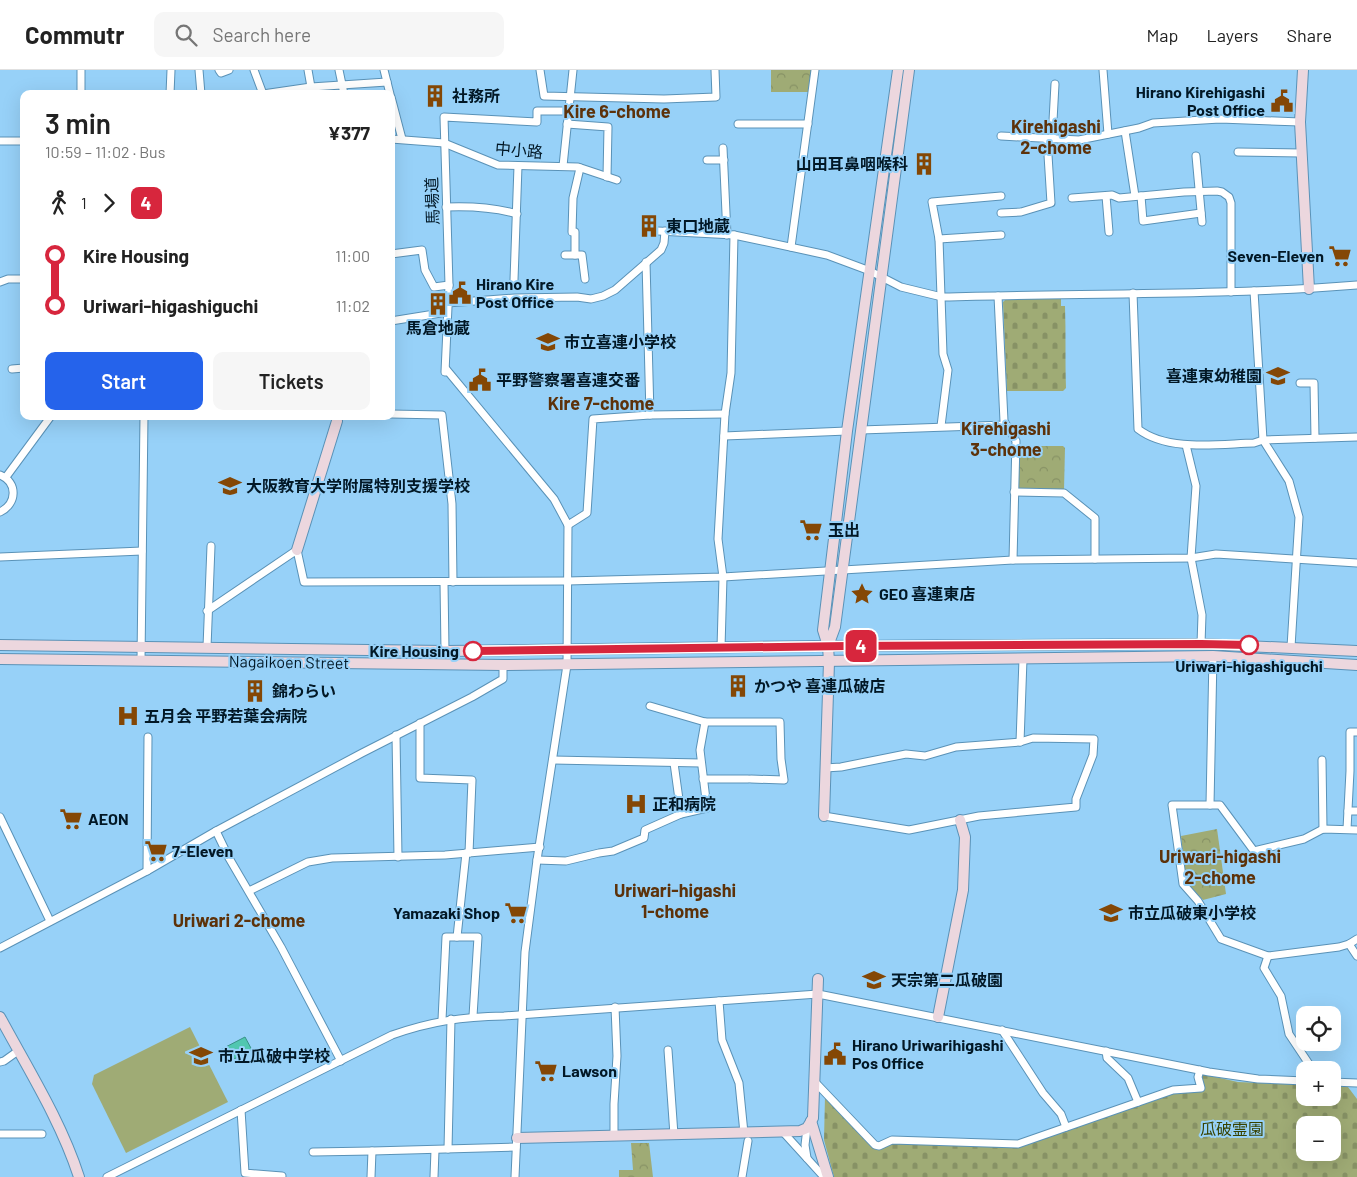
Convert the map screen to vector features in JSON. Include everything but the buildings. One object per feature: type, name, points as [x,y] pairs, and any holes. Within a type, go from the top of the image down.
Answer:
[{"type":"main road","points":[[824,816],[829,662],[828,646],[822,630],[847,431],[898,70]]},
{"type":"main road","points":[[828,646],[835,627],[909,70]]},
{"type":"main road","points":[[1303,70],[1300,122],[1309,289]]},
{"type":"main road","points":[[297,550],[340,420]]},
{"type":"main road","name":"Nagaikoen Street","points":[[0,645],[446,651],[1201,644],[1357,651]]},
{"type":"main road","name":"Nagaikoen Street","points":[[0,659],[566,665],[1213,656],[1357,664]]},
{"type":"main road","points":[[938,1017],[963,890],[965,838],[960,820]]},
{"type":"main road","points":[[517,1142],[614,1136],[746,1137],[800,1131],[809,1125],[813,1118],[818,979]]},
{"type":"main road","points":[[0,1017],[67,1146],[79,1177]]},
{"type":"main road","points":[[809,1125],[828,1177]]},
{"type":"street","points":[[81,70],[81,90]]},
{"type":"street","points":[[170,90],[171,70]]},
{"type":"street","points":[[199,70],[201,90]]},
{"type":"street","points":[[220,70],[221,73],[229,70]]},
{"type":"street","points":[[248,70],[257,80]]},
{"type":"street","points":[[254,70],[261,90]]},
{"type":"street","points":[[308,70],[311,87]]},
{"type":"street","points":[[339,70],[344,90]]},
{"type":"street","points":[[384,70],[389,90]]},
{"type":"street","points":[[540,70],[544,96],[569,98],[716,98],[715,70]]},
{"type":"street","points":[[563,166],[573,70]]},
{"type":"street","points":[[791,247],[815,70]]},
{"type":"street","points":[[1103,70],[1108,134]]},
{"type":"street","points":[[290,90],[387,82]]},
{"type":"street","points":[[1001,213],[1021,212],[1051,203],[1050,139],[1055,84]]},
{"type":"street","points":[[395,112],[402,139]]},
{"type":"street","name":"馬場道","points":[[568,112],[537,112],[537,122],[444,117],[449,285],[446,371],[554,500],[568,525]]},
{"type":"street","points":[[1001,136],[1079,140],[1125,131],[1153,123],[1220,118],[1300,122]]},
{"type":"street","points":[[567,124],[608,127],[607,177]]},
{"type":"street","points":[[738,124],[808,124]]},
{"type":"street","points":[[1125,131],[1143,220],[1202,213]]},
{"type":"street","name":"中小路","points":[[395,139],[444,143],[498,165],[580,168],[617,180]]},
{"type":"street","points":[[0,141],[20,141]]},
{"type":"street","points":[[721,648],[723,577],[718,539],[725,414],[731,373],[730,235],[723,148]]},
{"type":"street","points":[[1238,152],[1301,152]]},
{"type":"street","points":[[1196,156],[1202,222]]},
{"type":"street","points":[[707,160],[724,160]]},
{"type":"street","points":[[514,280],[518,166]]},
{"type":"street","points":[[575,255],[573,198],[580,168]]},
{"type":"street","points":[[1072,198],[1106,196],[1119,198],[1199,191],[1222,192],[1229,197],[1231,203],[1231,292]]},
{"type":"street","points":[[941,426],[948,370],[943,354],[939,239],[932,202],[1001,196]]},
{"type":"street","points":[[1106,196],[1109,232]]},
{"type":"street","points":[[446,206],[480,206],[517,214]]},
{"type":"street","points":[[447,303],[515,298],[577,297],[591,299],[603,296],[614,290],[661,250],[664,243],[664,231],[730,235],[827,255],[870,271],[901,287],[942,297],[1231,292],[1357,285]]},
{"type":"street","points":[[939,239],[1001,235]]},
{"type":"street","points":[[395,253],[422,250],[425,270],[434,287],[449,285]]},
{"type":"street","points":[[566,254],[582,255],[585,279]]},
{"type":"street","points":[[646,262],[650,415]]},
{"type":"street","points":[[0,282],[8,279],[20,279]]},
{"type":"street","points":[[1254,291],[1263,440],[1289,482],[1299,517],[1291,647]]},
{"type":"street","points":[[1133,293],[1138,429],[1149,438],[1186,445],[1357,437]]},
{"type":"street","points":[[998,296],[1004,421],[1016,441],[1013,560]]},
{"type":"street","points":[[395,319],[447,312]]},
{"type":"street","points":[[12,369],[20,368]]},
{"type":"street","points":[[1300,383],[1314,383],[1315,438]]},
{"type":"street","points":[[395,414],[442,415],[452,504],[453,582]]},
{"type":"street","points":[[515,1177],[525,952],[566,665],[568,525],[587,513],[593,419],[650,415],[725,414]]},
{"type":"street","points":[[0,512],[11,504],[14,495],[11,482],[3,476],[48,420]]},
{"type":"street","points":[[142,660],[144,420]]},
{"type":"street","points":[[861,430],[1006,425]]},
{"type":"street","points":[[724,436],[847,431]]},
{"type":"street","points":[[1186,445],[1196,486],[1191,558],[1202,615],[1201,644]]},
{"type":"street","points":[[1014,492],[1064,493],[1095,518],[1095,559]]},
{"type":"street","points":[[206,647],[211,546]]},
{"type":"street","points":[[207,611],[297,550],[304,582],[567,581],[723,577],[1013,560],[1191,558],[1216,554],[1357,563]]},
{"type":"street","points":[[0,557],[142,551]]},
{"type":"street","points":[[444,582],[446,651]]},
{"type":"street","points":[[1210,805],[1213,656]]},
{"type":"street","points":[[1020,742],[1023,659]]},
{"type":"street","points":[[0,948],[147,871],[216,831],[472,697],[503,679],[503,665]]},
{"type":"street","points":[[650,706],[705,722],[780,722],[781,759],[784,780],[703,779]]},
{"type":"street","points":[[537,860],[566,861],[614,851],[644,838],[645,830],[681,814],[707,808],[700,750],[705,722]]},
{"type":"street","points":[[420,723],[420,778],[472,780],[468,853],[457,937]]},
{"type":"street","points":[[1347,829],[1354,771],[1350,732],[1357,732]]},
{"type":"street","points":[[396,736],[398,857]]},
{"type":"street","points":[[147,871],[148,737]]},
{"type":"street","points":[[824,816],[909,830],[979,816],[1076,807],[1076,799],[1093,756],[1094,739],[1033,738],[1020,742],[956,747],[925,756],[906,754],[841,767],[825,768]]},
{"type":"street","points":[[553,760],[701,763]]},
{"type":"street","points":[[1322,760],[1323,829]]},
{"type":"street","points":[[674,763],[681,814]]},
{"type":"street","points":[[1357,830],[1323,829],[1304,839],[1254,851],[1220,805],[1172,806],[1184,884],[1198,901],[1222,939],[1268,956],[1349,944],[1357,939]]},
{"type":"street","points":[[1348,811],[1357,811]]},
{"type":"street","points":[[0,817],[50,921]]},
{"type":"street","points":[[216,831],[229,858],[281,947],[341,1061]]},
{"type":"street","points":[[249,891],[308,862],[332,858],[398,857],[540,847]]},
{"type":"street","points":[[442,1020],[446,937],[478,937],[473,1016]]},
{"type":"street","points":[[1349,944],[1357,956]]},
{"type":"street","points":[[1268,956],[1264,968],[1280,996],[1290,1034],[1308,1061]]},
{"type":"street","points":[[107,1177],[392,1035],[416,1026],[473,1016],[818,994],[1200,1070],[1258,1079],[1296,1081]]},
{"type":"street","points":[[720,1000],[722,1040],[739,1082],[746,1137],[742,1177]]},
{"type":"street","points":[[614,1136],[617,1056],[615,1007]]},
{"type":"street","points":[[448,1149],[451,1019]]},
{"type":"street","points":[[1002,1030],[1043,1093],[1061,1114],[1066,1127]]},
{"type":"street","points":[[668,1050],[674,1135]]},
{"type":"street","points":[[0,1062],[4,1062],[18,1051]]},
{"type":"street","points":[[1106,1051],[1107,1058],[1128,1078],[1138,1102]]},
{"type":"street","points":[[815,1082],[875,1145],[879,1146],[892,1140],[1018,1144],[1173,1090],[1201,1088],[1198,1077],[1200,1070]]},
{"type":"street","points":[[1341,1082],[1357,1083]]},
{"type":"street","points":[[241,1110],[245,1173],[282,1176]]},
{"type":"street","points":[[807,1158],[805,1145],[809,1125]]},
{"type":"street","points":[[783,1132],[824,1177]]},
{"type":"street","points":[[0,1134],[42,1134]]},
{"type":"street","points":[[313,1152],[435,1150],[517,1142]]},
{"type":"street","points":[[434,1177],[435,1150]]},
{"type":"street","points":[[371,1177],[372,1151]]},
{"type":"green space","points":[[771,70],[812,70],[809,92],[771,92]]},
{"type":"green space","points":[[1061,298],[1061,306],[1065,306],[1066,388],[1063,391],[1007,391],[1003,302],[1006,299]]},
{"type":"green space","points":[[1021,446],[1063,446],[1065,448],[1064,490],[1021,490],[1019,488],[1019,448]]},
{"type":"green space","points":[[1217,829],[1226,894],[1203,900],[1186,882],[1181,836]]},
{"type":"green space","points":[[190,1027],[228,1102],[126,1153],[92,1084],[94,1075]]},
{"type":"green space","name":"瓜破霊園","points":[[1202,1074],[1238,1082],[1296,1085],[1296,1106],[1341,1106],[1341,1087],[1348,1087],[1357,1099],[1357,1177],[834,1177],[824,1140],[825,1096],[877,1150],[894,1143],[1018,1147],[1172,1093],[1203,1090],[1200,1078]]},
{"type":"green space","points":[[631,1143],[649,1143],[653,1177],[619,1177],[619,1170],[633,1170]]},
{"type":"shaded area","points":[[245,1037],[252,1050],[224,1064],[218,1051]]},
{"type":"bus line","name":"4","points":[[473,651],[975,645],[1249,645]]},
{"type":"place","name":"社務所","points":[[435,96]]},
{"type":"place","name":"Hirano Kirehigashi Post Office","points":[[1282,101]]},
{"type":"place","name":"山田耳鼻咽喉科","points":[[924,164]]},
{"type":"place","name":"東口地蔵","points":[[649,226]]},
{"type":"place","name":"Seven-Eleven","points":[[1340,256]]},
{"type":"place","name":"Hirano Kire Post Office","points":[[460,293]]},
{"type":"place","name":"馬倉地蔵","points":[[438,304]]},
{"type":"place","name":"市立喜連小学校","points":[[548,342]]},
{"type":"place","name":"喜連東幼稚園","points":[[1278,376]]},
{"type":"place","name":"平野警察署喜連交番","points":[[480,380]]},
{"type":"place","name":"大阪教育大学附属特別支援学校","points":[[230,486]]},
{"type":"place","name":"玉出","points":[[811,530]]},
{"type":"place","name":"GEO 喜連東店","points":[[862,594]]},
{"type":"place","name":"Uriwari-higashiguchi","points":[[1249,645]]},
{"type":"place","name":"Kire Housing","points":[[473,651]]},
{"type":"place","name":"かつや 喜連瓜破店","points":[[738,686]]},
{"type":"place","name":"錦わらい","points":[[255,691]]},
{"type":"place","name":"五月会 平野若葉会病院","points":[[128,716]]},
{"type":"place","name":"正和病院","points":[[636,804]]},
{"type":"place","name":"AEON","points":[[71,819]]},
{"type":"place","name":"7-Eleven","points":[[156,851]]},
{"type":"place","name":"Yamazaki Shop","points":[[516,913]]},
{"type":"place","name":"市立瓜破東小学校","points":[[1111,913]]},
{"type":"place","name":"天宗第二瓜破園","points":[[874,980]]},
{"type":"place","name":"Hirano Uriwarihigashi Pos Office","points":[[835,1054]]},
{"type":"place","name":"市立瓜破中学校","points":[[201,1056]]},
{"type":"place","name":"Lawson","points":[[546,1071]]},
{"type":"district","name":"Kire 6-chome","points":[[617,112]]},
{"type":"district","name":"Kirehigashi 2-chome","points":[[1056,137]]},
{"type":"district","name":"Kire 7-chome","points":[[601,404]]},
{"type":"district","name":"Kirehigashi 3-chome","points":[[1006,439]]},
{"type":"district","name":"Uriwari-higashi 2-chome","points":[[1220,868]]},
{"type":"district","name":"Uriwari-higashi 1-chome","points":[[675,901]]},
{"type":"district","name":"Uriwari 2-chome","points":[[239,921]]}]
